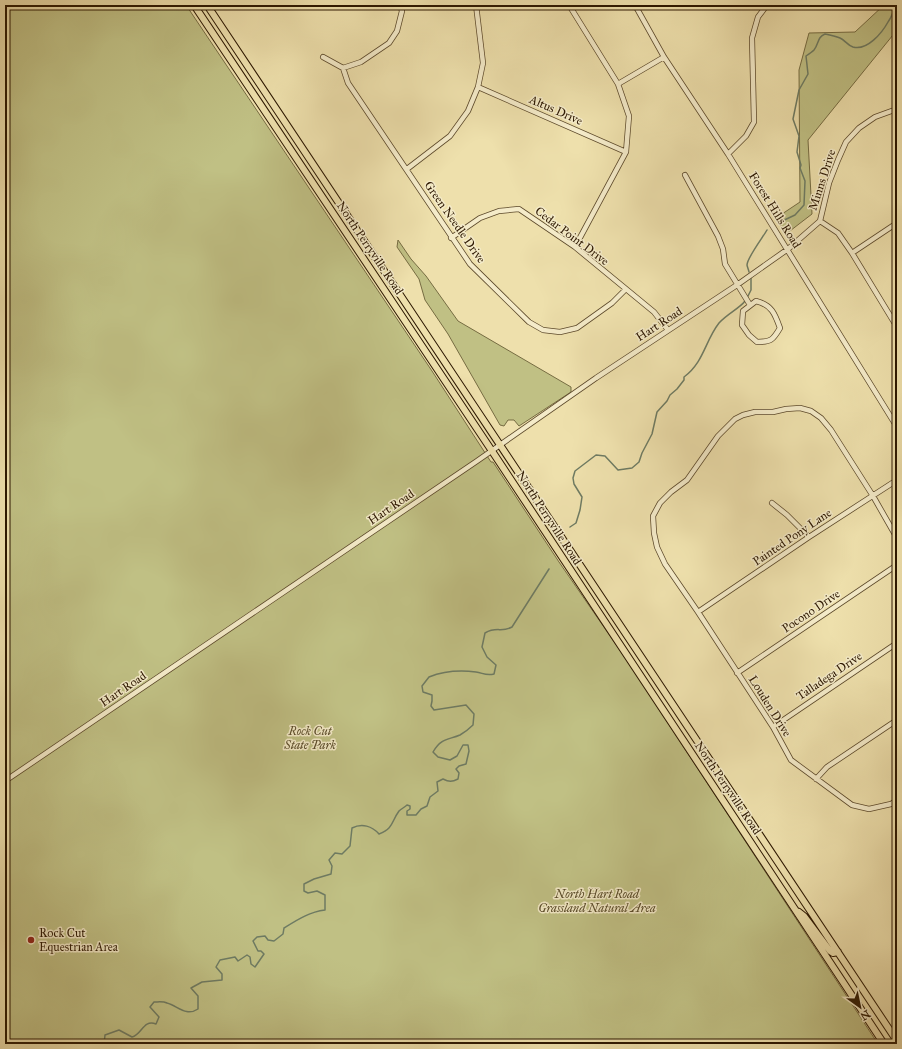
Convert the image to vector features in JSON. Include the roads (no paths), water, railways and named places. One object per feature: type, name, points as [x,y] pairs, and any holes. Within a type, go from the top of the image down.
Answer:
[{"type":"main road","name":"North Perryville Road","points":[[194,5],[492,451],[884,1044]]},
{"type":"main road","name":"North Perryville Road","points":[[207,5],[897,1041]]},
{"type":"main road","points":[[794,908],[804,916],[830,951],[833,953],[838,952]]},
{"type":"street","points":[[323,57],[344,68],[361,62],[389,43],[397,31],[402,11],[400,5]]},
{"type":"street","points":[[407,169],[450,136],[468,112],[478,87],[483,63],[476,5]]},
{"type":"street","points":[[570,5],[618,84],[629,116],[626,152],[575,247]]},
{"type":"street","name":"Forest Hills Road","points":[[635,5],[664,57],[788,249],[897,427]]},
{"type":"street","points":[[728,154],[746,136],[754,122],[752,38],[758,17],[768,5]]},
{"type":"street","points":[[618,84],[664,57]]},
{"type":"street","name":"Green Needle Drive","points":[[344,68],[348,83],[407,169],[451,238],[470,264],[529,322],[543,330],[560,332],[576,328],[612,303],[626,289]]},
{"type":"street","name":"Altus Drive","points":[[478,87],[626,152]]},
{"type":"street","name":"Minns Drive","points":[[788,249],[820,220],[829,183],[846,142],[859,128],[875,117],[897,109]]},
{"type":"street","points":[[685,175],[718,236],[723,249],[725,264],[750,306]]},
{"type":"street","name":"Cedar Point Drive","points":[[451,238],[480,218],[499,211],[519,209],[575,247],[654,312],[668,330]]},
{"type":"street","points":[[820,220],[838,233],[852,253],[897,327]]},
{"type":"street","points":[[852,253],[897,223]]},
{"type":"street","name":"Hart Road","points":[[5,781],[788,249]]},
{"type":"street","points":[[756,301],[765,304],[776,316],[780,328],[774,339],[766,342],[757,342],[749,335],[742,325],[743,311],[750,306],[756,301]]},
{"type":"street","name":"Louden Drive","points":[[897,538],[873,496],[831,430],[821,418],[811,411],[800,408],[773,412],[755,412],[735,419],[718,436],[687,480],[671,492],[660,503],[653,516],[654,533],[657,546],[665,564],[773,726],[791,760],[852,805],[869,809],[891,804],[897,800]]},
{"type":"street","name":"Painted Pony Lane","points":[[698,612],[897,480]]},
{"type":"street","points":[[772,503],[787,514],[809,537]]},
{"type":"street","name":"Pocono Drive","points":[[737,673],[897,565]]},
{"type":"street","name":"Talladega Drive","points":[[773,726],[897,643]]},
{"type":"street","points":[[816,779],[827,767],[897,720]]},
{"type":"waterway","points":[[778,223],[795,215],[804,205],[805,181],[800,168],[801,165],[797,152],[799,136],[793,119],[799,90],[808,74],[806,56],[816,48],[819,39],[825,34],[840,38],[853,47],[858,48],[869,44],[882,31],[897,6]]},
{"type":"waterway","points":[[749,272],[747,265],[748,262],[767,230]]},
{"type":"waterway","points":[[747,298],[751,290],[751,278]]},
{"type":"waterway","points":[[570,527],[576,523],[582,497],[574,484],[573,478],[575,471],[596,455],[605,456],[618,470],[632,468],[639,462],[652,434],[657,412],[684,380],[684,377],[696,365],[719,323],[745,301]]},
{"type":"waterway","points":[[104,1044],[105,1035],[119,1030],[132,1037],[135,1036],[145,1025],[152,1023],[156,1024],[159,1017],[150,1007],[154,1002],[165,1002],[190,1012],[198,1009],[198,996],[191,988],[202,982],[222,980],[222,974],[216,967],[220,960],[235,957],[238,961],[247,955],[250,957],[251,964],[255,967],[264,954],[261,951],[258,951],[253,941],[257,937],[265,936],[268,940],[274,941],[283,934],[284,928],[298,919],[308,914],[325,910],[325,895],[317,891],[308,893],[304,891],[304,884],[314,879],[331,874],[332,866],[329,860],[335,853],[342,854],[350,846],[352,828],[356,826],[367,826],[379,834],[384,832],[390,827],[399,811],[407,805],[410,806],[410,809],[407,811],[407,815],[416,815],[421,809],[427,806],[430,797],[438,791],[437,782],[443,779],[447,781],[454,781],[458,779],[459,773],[456,769],[459,766],[466,764],[469,751],[468,745],[463,745],[457,756],[450,760],[438,757],[433,752],[439,744],[460,735],[473,725],[474,714],[466,705],[434,710],[431,706],[432,695],[423,692],[422,686],[429,677],[446,672],[464,671],[487,675],[494,674],[496,665],[487,657],[482,647],[485,633],[512,627],[549,569]]},
{"type":"place","name":"Rock Cut Equestrian Area","points":[[31,940]]},
{"type":"park label","name":"Rock Cut State Park","points":[[310,738]]},
{"type":"park label","name":"North Hart Road Grassland Natural Area","points":[[597,901]]}]
